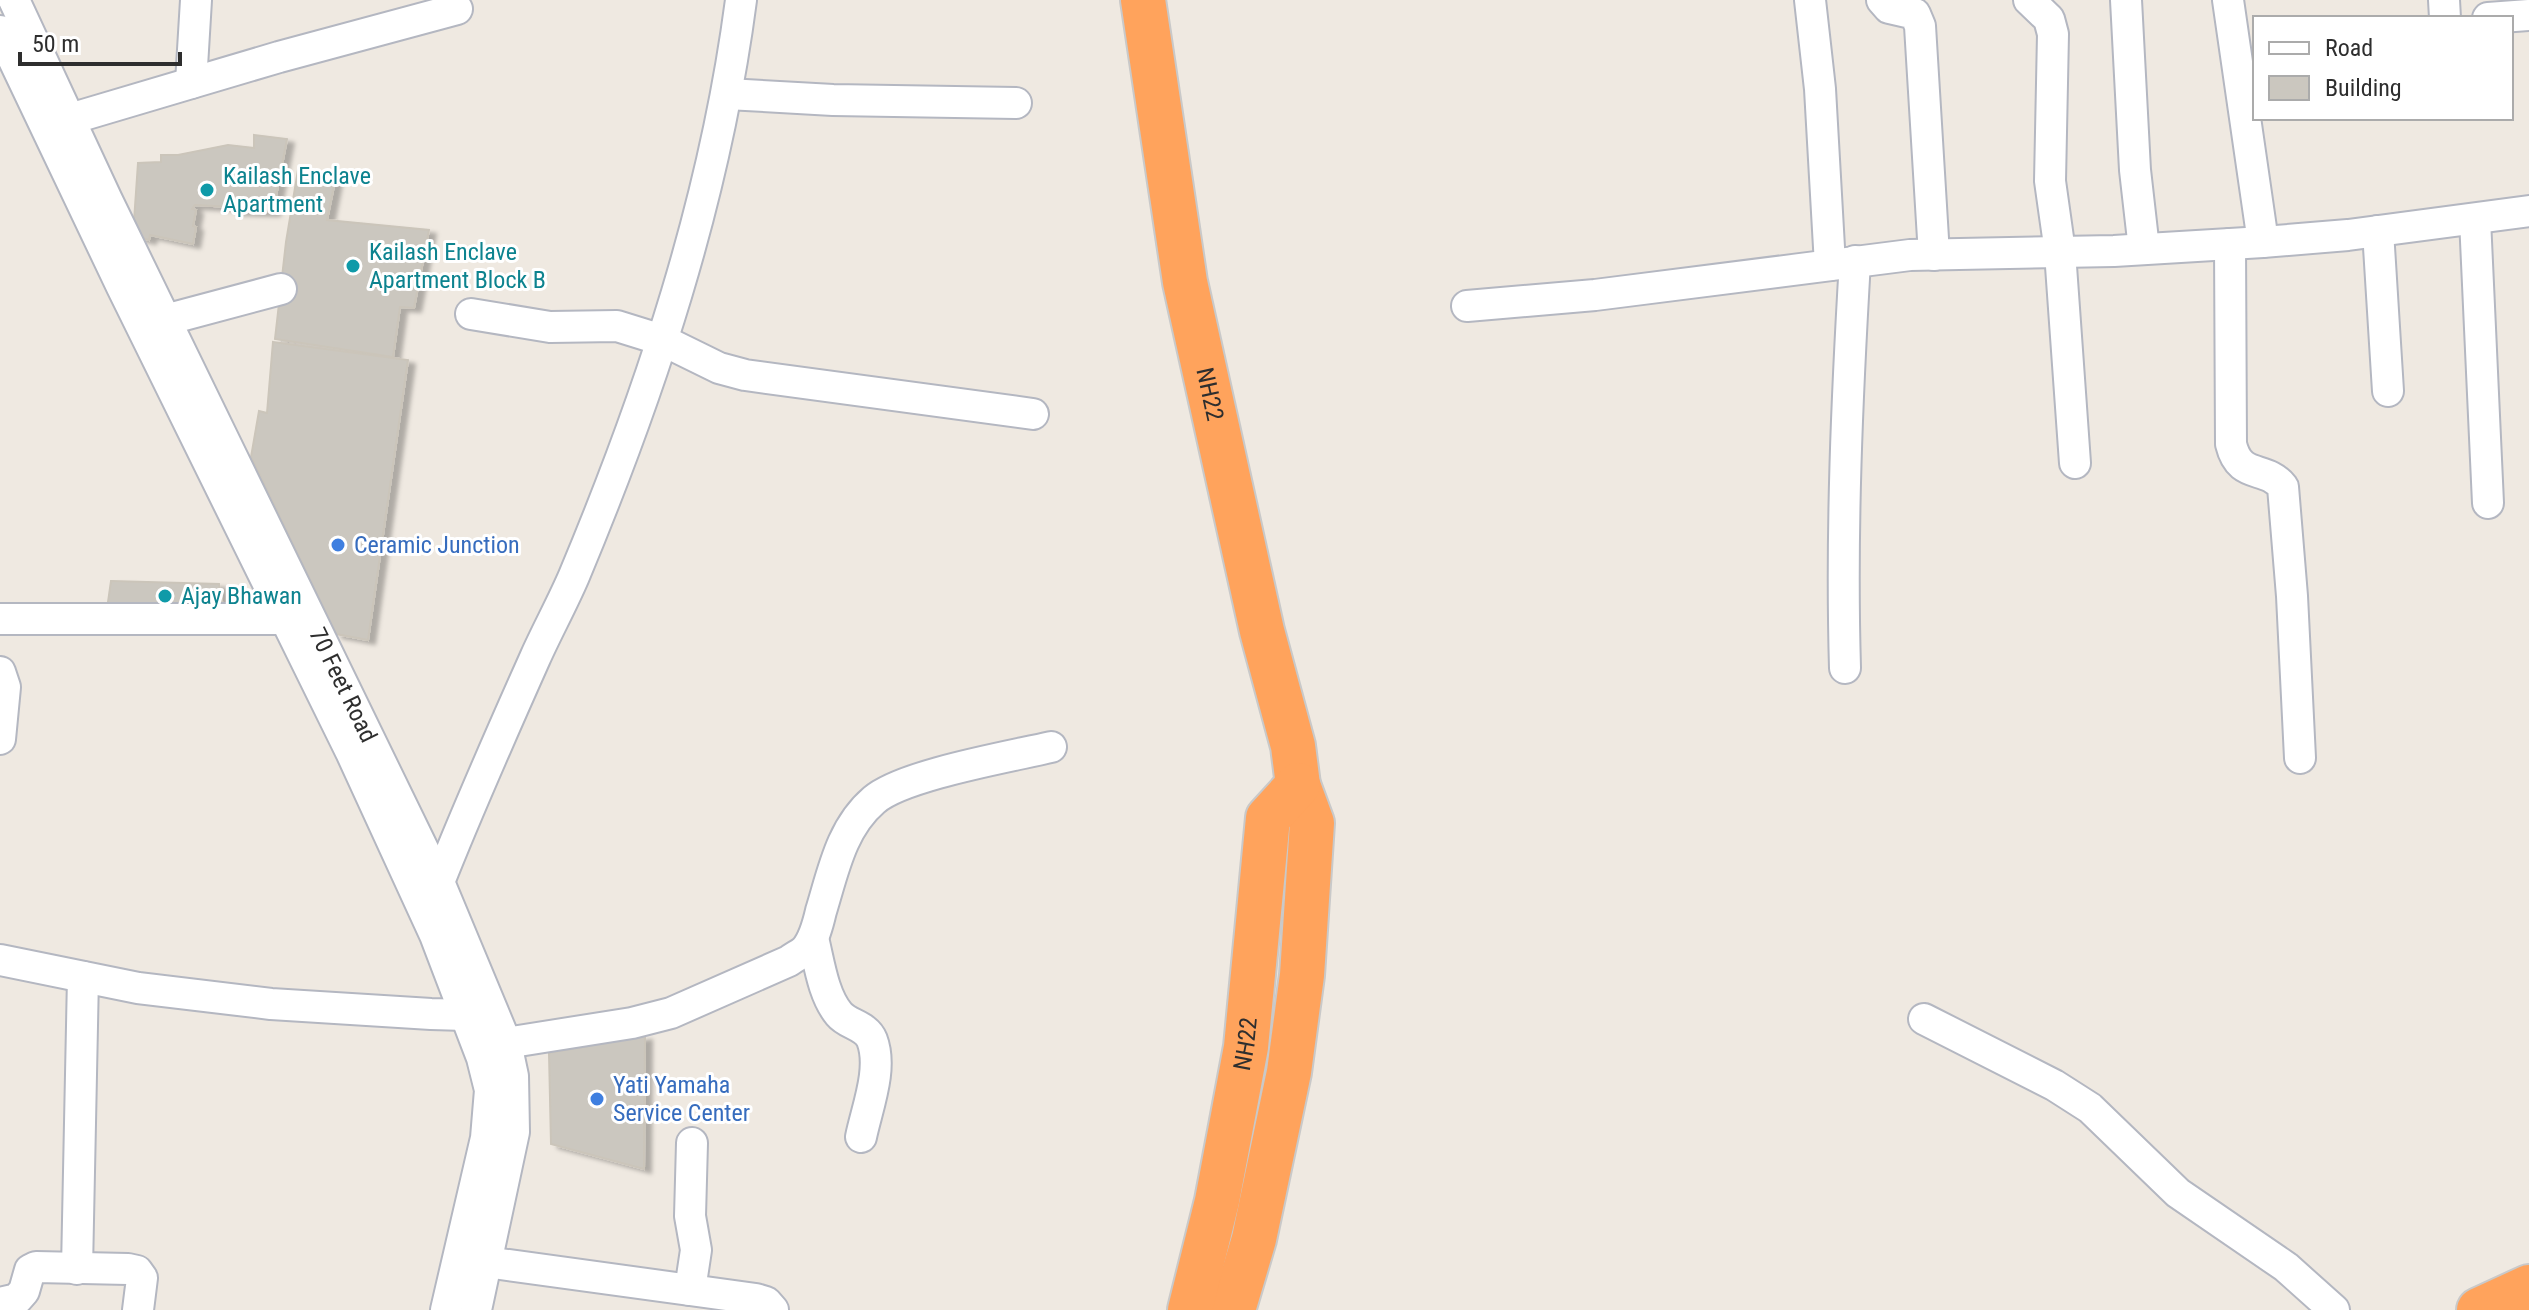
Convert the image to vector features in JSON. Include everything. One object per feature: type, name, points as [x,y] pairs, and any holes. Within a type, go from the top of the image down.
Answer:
[{"type":"highway","name":"NH22","points":[[1143,0],[1185,282],[1262,631],[1293,746],[1298,785],[1312,823],[1302,975],[1289,1072],[1254,1239],[1233,1310]]},
{"type":"highway","name":"NH22","points":[[1190,1310],[1217,1201],[1246,1047],[1268,818],[1298,785]]},
{"type":"highway","points":[[2479,1310],[2529,1287]]},
{"type":"street","name":"70 Feet Road","points":[[14,0],[70,119],[96,205],[298,619],[439,882],[478,1011],[488,1076],[489,1108],[486,1138],[446,1310]]},
{"type":"street","points":[[191,83],[196,0]]},
{"type":"street","points":[[423,907],[439,882],[535,657],[573,578],[641,409],[714,155],[741,0]]},
{"type":"street","points":[[1810,0],[1822,118],[1843,263],[1847,398],[1843,523],[1845,668]]},
{"type":"street","points":[[1882,0],[1889,8],[1915,14],[1920,26],[1934,255]]},
{"type":"street","points":[[2029,0],[2049,19],[2053,34],[2050,181],[2060,252],[2075,463]]},
{"type":"street","points":[[2126,0],[2135,170],[2144,249]]},
{"type":"street","points":[[2228,0],[2244,33],[2263,242]]},
{"type":"street","points":[[70,119],[457,9]]},
{"type":"street","name":"70 Feet Road","points":[[0,31],[96,205],[165,320],[298,619],[351,752],[423,907],[478,1011],[506,1043],[513,1076],[514,1132],[476,1310]]},
{"type":"street","points":[[727,94],[833,100],[1016,103]]},
{"type":"street","points":[[1467,306],[1595,295],[1843,263],[1934,255],[2263,242],[2529,211]]},
{"type":"street","points":[[2475,219],[2488,503]]},
{"type":"street","points":[[2378,231],[2388,391]]},
{"type":"street","points":[[2230,244],[2231,444],[2234,457],[2242,466],[2277,479],[2283,487],[2300,758]]},
{"type":"street","points":[[165,320],[281,289]]},
{"type":"street","points":[[471,314],[550,327],[617,326],[662,340],[708,364],[745,375],[1033,414]]},
{"type":"street","points":[[6,616],[298,619]]},
{"type":"street","points":[[0,672],[5,687],[0,739]]},
{"type":"street","points":[[506,1043],[632,1023],[671,1013],[789,961],[804,951],[813,938],[837,858],[856,820],[874,800],[891,789],[913,781],[1051,747]]},
{"type":"street","points":[[813,938],[833,1005],[840,1017],[861,1027],[871,1036],[875,1051],[875,1068],[861,1137]]},
{"type":"street","points":[[0,960],[138,988],[271,1004],[478,1011]]},
{"type":"street","points":[[77,1269],[83,977]]},
{"type":"street","points":[[1924,1019],[2054,1085],[2090,1108],[2178,1193],[2286,1267],[2334,1310]]},
{"type":"street","points":[[690,1290],[696,1250],[690,1216],[692,1143]]},
{"type":"street","points":[[486,1262],[756,1299],[766,1302],[773,1310]]},
{"type":"street","points":[[0,1303],[17,1299],[24,1291],[30,1270],[36,1267],[137,1271],[142,1278],[138,1310]]},
{"type":"building","name":"Kailash Enclave Apartment","points":[[254,135],[287,139],[273,212],[232,211],[231,207],[195,205],[192,209],[196,210],[193,244],[150,235],[149,240],[133,236],[138,163],[161,162],[161,155],[178,155],[228,145],[254,148]]},
{"type":"building","name":"Kailash Enclave Apartment Block B","points":[[298,170],[336,176],[327,220],[429,230],[414,308],[400,307],[393,357],[275,339]]},
{"type":"building","name":"Ceramic Junction","points":[[273,342],[408,360],[368,640],[336,634],[251,457],[259,411],[267,413]]},
{"type":"building","name":"Ajay Bhawan","points":[[111,581],[219,584],[224,613],[107,609]]},
{"type":"building","name":"Yati Yamaha Service Center","points":[[645,1036],[644,1169],[551,1144],[549,1053]]},
{"type":"place","name":"Kailash Enclave Apartment","points":[[207,190]]},
{"type":"place","name":"Kailash Enclave Apartment Block B","points":[[353,266]]},
{"type":"place","name":"Ceramic Junction","points":[[338,545]]},
{"type":"place","name":"Ajay Bhawan","points":[[165,596]]},
{"type":"place","name":"Yati Yamaha Service Center","points":[[597,1099]]}]
